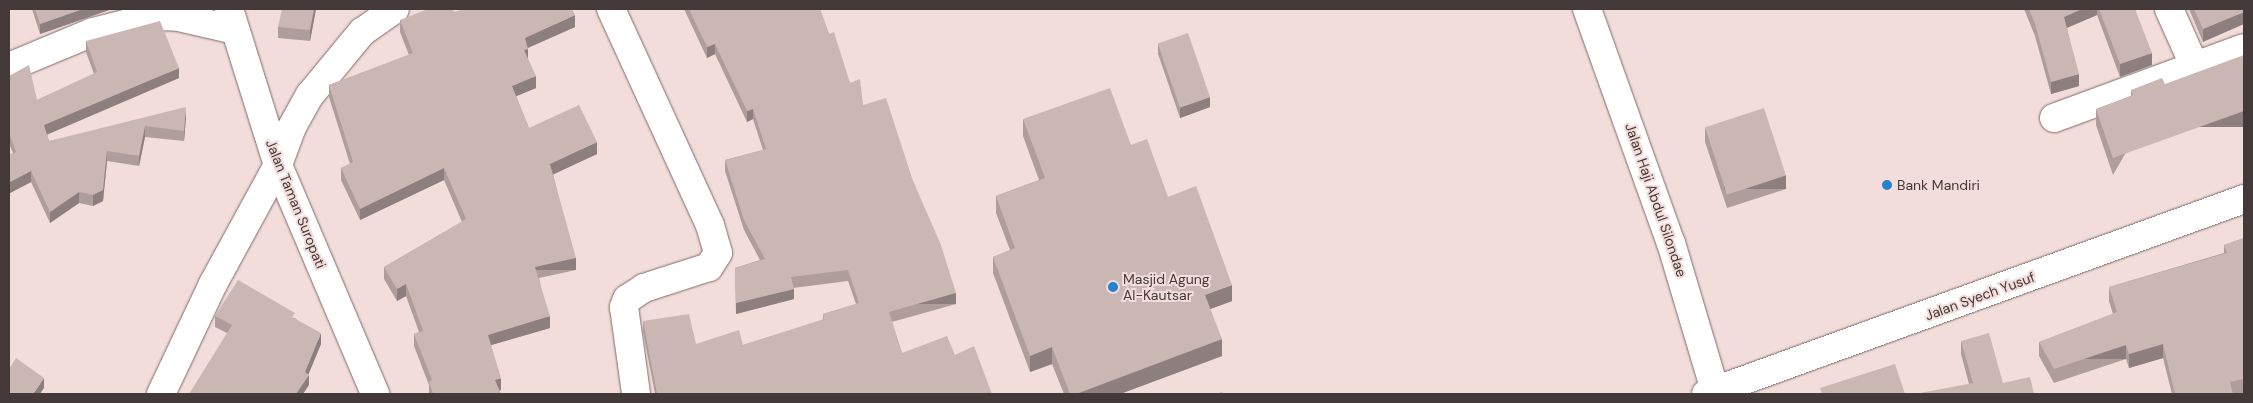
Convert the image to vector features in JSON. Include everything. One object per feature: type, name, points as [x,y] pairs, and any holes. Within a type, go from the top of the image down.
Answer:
[{"type":"main road","points":[[161,394],[213,284],[278,165],[292,127],[310,95],[362,32],[395,9]]},
{"type":"main road","points":[[612,9],[710,226],[718,253],[709,267],[644,288],[628,299],[624,307],[636,394]]},
{"type":"main road","name":"Jalan Haji Abdul Silondae","points":[[1587,9],[1672,243],[1712,393]]},
{"type":"main road","points":[[2169,9],[2194,65]]},
{"type":"main road","points":[[9,66],[93,32],[156,16],[232,19]]},
{"type":"main road","name":"Jalan Taman Suropati","points":[[232,19],[278,165],[375,394]]},
{"type":"main road","points":[[2054,118],[2244,48]]},
{"type":"main road","name":"Jalan Syech Yusuf","points":[[1712,393],[2244,199]]},
{"type":"building","points":[[35,9],[83,9],[40,24]]},
{"type":"building","points":[[282,9],[314,9],[310,30],[278,27]]},
{"type":"building","points":[[428,9],[453,9],[454,12],[464,9],[572,9],[575,15],[525,38],[528,49],[524,50],[536,76],[512,86],[529,128],[579,105],[597,142],[550,164],[576,258],[535,267],[550,316],[488,335],[501,378],[495,380],[501,394],[433,394],[429,382],[432,380],[414,334],[423,331],[406,284],[397,289],[384,267],[466,219],[444,168],[360,209],[341,168],[353,162],[329,85],[413,53],[400,20]]},
{"type":"building","points":[[689,9],[820,9],[829,34],[834,32],[850,83],[860,79],[863,105],[886,98],[913,181],[941,245],[956,293],[889,312],[902,353],[947,336],[955,355],[974,346],[992,394],[657,394],[643,321],[689,314],[696,344],[739,330],[743,345],[824,319],[823,314],[859,303],[848,270],[791,277],[794,289],[736,303],[735,268],[765,259],[744,220],[725,160],[766,149],[753,109],[747,111],[715,44],[707,47]]},
{"type":"building","points":[[2029,9],[2082,9],[2064,17],[2079,74],[2051,82]]},
{"type":"building","points":[[2099,9],[2135,9],[2152,53],[2120,64]]},
{"type":"building","points":[[2194,9],[2244,9],[2244,12],[2203,29]]},
{"type":"building","points":[[160,21],[179,68],[44,125],[49,141],[186,107],[184,131],[145,126],[139,156],[107,151],[103,190],[93,195],[79,192],[50,212],[31,171],[10,182],[9,180],[9,155],[16,152],[9,133],[9,76],[29,65],[37,100],[97,72],[86,41]]},
{"type":"building","points":[[1188,33],[1210,97],[1180,108],[1158,43]]},
{"type":"building","points":[[2244,55],[2244,111],[2113,158],[2096,109],[2133,95],[2131,90],[2162,78],[2165,84]]},
{"type":"building","name":"Masjid Agung Al-Kautsar","points":[[1110,88],[1131,145],[1147,139],[1168,197],[1196,186],[1232,285],[1205,295],[1222,339],[1076,394],[1070,394],[1052,347],[1030,356],[993,257],[1015,248],[996,196],[1045,178],[1023,119]]},
{"type":"building","points":[[1764,108],[1786,176],[1727,195],[1705,127]]},
{"type":"building","points":[[2244,238],[2244,379],[2230,382],[2233,394],[2175,394],[2163,344],[2129,354],[2126,345],[2054,369],[2039,342],[2117,312],[2109,287],[2227,253],[2224,245]]},
{"type":"building","points":[[238,280],[295,313],[292,317],[321,333],[305,372],[309,375],[296,394],[189,394],[232,325],[215,316]]},
{"type":"building","points":[[1989,333],[2003,383],[2030,377],[2034,394],[1915,394],[1973,383],[1961,341]]},
{"type":"building","points":[[16,358],[44,378],[33,394],[9,394],[9,369]]},
{"type":"building","points":[[1895,364],[1905,394],[1822,394],[1820,388]]},
{"type":"place","name":"Bank Mandiri","points":[[1887,185]]},
{"type":"place","name":"Masjid Agung Al-Kautsar","points":[[1113,287]]}]
